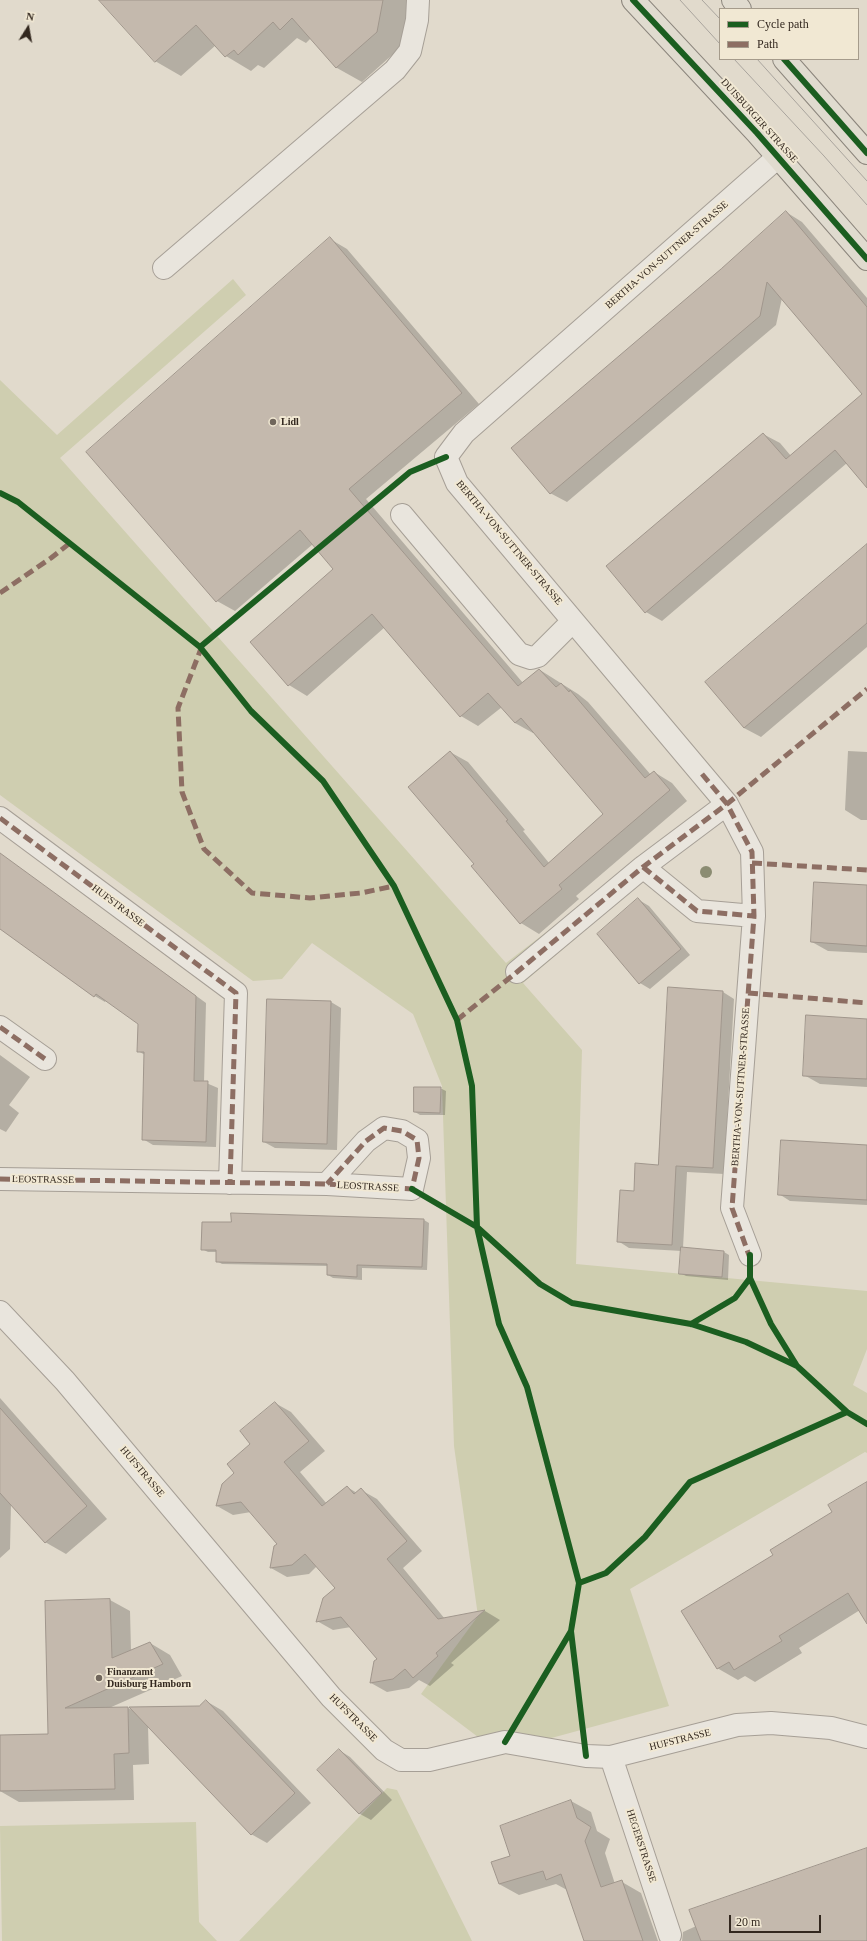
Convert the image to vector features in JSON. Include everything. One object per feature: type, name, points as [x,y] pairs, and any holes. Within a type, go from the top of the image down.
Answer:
[{"type":"main road","name":"DUISBURGER STRASSE","points":[[633,0],[778,157],[867,259]]},
{"type":"main road","points":[[733,0],[739,8]]},
{"type":"main road","points":[[785,60],[865,148]]},
{"type":"street","points":[[164,268],[395,70],[410,51],[417,20],[418,0]]},
{"type":"street","name":"BERTHA-VON-SUTTNER-STRASSE","points":[[750,1255],[732,1208],[754,916],[752,852],[727,804],[457,483],[446,458],[464,432],[778,157]]},
{"type":"street","points":[[402,515],[519,654],[524,657],[531,658],[538,656],[573,621]]},
{"type":"street","points":[[517,972],[643,867],[727,804]]},
{"type":"street","name":"HUFSTRASSE","points":[[0,818],[236,993],[230,1183]]},
{"type":"street","points":[[643,867],[697,911],[754,916]]},
{"type":"street","points":[[0,1027],[44,1059]]},
{"type":"street","name":"LEOSTRASSE","points":[[0,1179],[327,1184]]},
{"type":"street","name":"HUFSTRASSE","points":[[0,1312],[65,1381],[331,1697],[384,1750],[401,1760],[429,1760],[505,1742],[586,1756],[611,1756],[737,1725],[770,1723],[831,1728],[867,1737]]},
{"type":"street","name":"HEGERSTRASSE","points":[[611,1756],[670,1935]]},
{"type":"green space","points":[[233,279],[246,295],[60,458],[506,963],[558,923],[574,940],[523,983],[582,1050],[576,1264],[867,1291],[867,1349],[853,1385],[867,1393],[867,1453],[865,1452],[630,1589],[669,1706],[533,1743],[486,1743],[421,1694],[478,1616],[454,1446],[442,1086],[413,1014],[312,943],[282,979],[253,981],[0,795],[0,380],[57,435]]},
{"type":"green space","points":[[387,1788],[397,1790],[472,1941],[239,1941]]},
{"type":"green space","points":[[196,1822],[199,1922],[217,1941],[2,1941],[0,1826]]},
{"type":"building","points":[[99,0],[383,0],[377,32],[336,68],[292,18],[280,30],[273,22],[238,55],[234,50],[225,57],[196,25],[155,62]]},
{"type":"building","points":[[786,211],[867,307],[867,488],[835,450],[645,613],[606,566],[763,433],[786,459],[862,394],[767,282],[760,316],[550,494],[511,448],[721,269]]},
{"type":"building","points":[[330,237],[462,393],[349,489],[518,686],[539,669],[556,687],[561,683],[569,692],[570,690],[645,778],[654,771],[670,790],[559,885],[562,889],[520,924],[471,866],[474,864],[408,787],[450,751],[508,820],[506,821],[544,867],[603,814],[521,718],[515,723],[488,693],[460,717],[372,614],[288,686],[250,642],[333,569],[300,530],[216,602],[86,452]]},
{"type":"building","points":[[867,544],[867,623],[744,728],[705,682]]},
{"type":"building","points":[[0,853],[196,996],[194,1081],[208,1081],[206,1142],[142,1140],[144,1052],[137,1052],[138,1024],[96,994],[94,997],[0,929]]},
{"type":"building","points":[[814,882],[867,885],[867,946],[811,942]]},
{"type":"building","points":[[638,898],[681,949],[639,984],[597,934]]},
{"type":"building","points":[[668,987],[723,991],[713,1168],[676,1166],[672,1245],[617,1242],[620,1190],[634,1191],[635,1163],[658,1165]]},
{"type":"building","points":[[267,999],[331,1001],[327,1144],[263,1142]]},
{"type":"building","points":[[806,1015],[867,1019],[867,1079],[803,1076]]},
{"type":"building","points":[[414,1087],[441,1087],[440,1113],[414,1112]]},
{"type":"building","points":[[781,1140],[867,1145],[867,1200],[778,1195]]},
{"type":"building","points":[[231,1213],[424,1219],[422,1267],[357,1265],[357,1277],[327,1275],[327,1264],[216,1262],[216,1250],[201,1250],[202,1222],[231,1222]]},
{"type":"building","points":[[681,1247],[724,1251],[722,1277],[679,1274]]},
{"type":"building","points":[[275,1402],[309,1441],[284,1462],[322,1506],[347,1486],[354,1494],[361,1488],[407,1541],[387,1559],[438,1619],[485,1610],[436,1653],[438,1656],[413,1678],[405,1669],[393,1679],[370,1683],[374,1661],[377,1659],[341,1617],[316,1622],[323,1598],[335,1588],[305,1554],[292,1565],[270,1568],[274,1546],[277,1544],[241,1502],[216,1506],[222,1484],[234,1473],[227,1464],[250,1444],[240,1431]]},
{"type":"building","points":[[0,1408],[87,1506],[45,1543],[0,1493]]},
{"type":"building","points":[[867,1482],[867,1624],[848,1593],[779,1636],[782,1641],[734,1670],[729,1662],[717,1669],[681,1611],[773,1555],[770,1550],[832,1512],[828,1505]]},
{"type":"building","points":[[110,1599],[112,1658],[150,1642],[163,1664],[65,1708],[128,1707],[129,1753],[114,1754],[115,1789],[0,1791],[0,1735],[48,1734],[45,1601]]},
{"type":"building","points":[[206,1700],[295,1793],[251,1835],[129,1707],[199,1706]]},
{"type":"building","points":[[339,1749],[382,1793],[359,1814],[317,1770]]},
{"type":"building","points":[[571,1800],[577,1818],[591,1827],[585,1841],[601,1887],[622,1880],[643,1941],[584,1941],[561,1874],[546,1880],[543,1871],[499,1884],[491,1862],[510,1856],[500,1826]]},
{"type":"building","points":[[867,1848],[867,1941],[701,1941],[689,1910]]},
{"type":"tram line","points":[[680,0],[719,43]]},
{"type":"tram line","points":[[702,0],[719,18]]},
{"type":"tram line","points":[[735,60],[824,156],[867,205]]},
{"type":"tram line","points":[[758,60],[867,181]]},
{"type":"marked path","points":[[0,593],[70,543]]},
{"type":"marked path","points":[[202,646],[178,708],[182,792],[204,849],[252,893],[310,898],[361,893],[394,886]]},
{"type":"marked path","points":[[457,1020],[643,867],[727,804],[867,689]]},
{"type":"marked path","points":[[702,774],[727,804],[752,852],[754,916],[732,1208],[750,1258]]},
{"type":"marked path","points":[[0,818],[236,993],[230,1183]]},
{"type":"marked path","points":[[752,863],[867,870]]},
{"type":"marked path","points":[[643,867],[697,911],[754,916]]},
{"type":"marked path","points":[[748,993],[867,1003]]},
{"type":"marked path","points":[[0,1027],[45,1059]]},
{"type":"marked path","points":[[0,1179],[327,1184],[412,1189],[419,1158],[417,1140],[402,1131],[384,1128],[366,1141],[327,1184]]},
{"type":"cycle path","points":[[633,0],[757,133],[867,259]]},
{"type":"cycle path","points":[[785,60],[867,153]]},
{"type":"cycle path","points":[[200,647],[410,472],[446,457]]},
{"type":"cycle path","points":[[0,493],[18,502],[200,647],[251,711],[323,781],[394,886],[457,1020],[472,1086],[477,1227],[499,1324],[527,1387],[579,1583],[571,1631],[505,1742]]},
{"type":"cycle path","points":[[412,1189],[477,1227],[540,1284],[572,1303],[691,1324],[746,1342],[797,1366],[847,1412],[867,1424]]},
{"type":"cycle path","points":[[691,1324],[735,1298],[750,1278],[750,1255]]},
{"type":"cycle path","points":[[750,1278],[771,1324],[797,1366]]},
{"type":"cycle path","points":[[579,1583],[606,1573],[645,1537],[690,1482],[847,1412]]},
{"type":"cycle path","points":[[571,1631],[586,1756]]},
{"type":"place","name":"Lidl","points":[[273,422]]},
{"type":"place","name":"Finanzamt Duisburg Hamborn","points":[[99,1678]]}]
